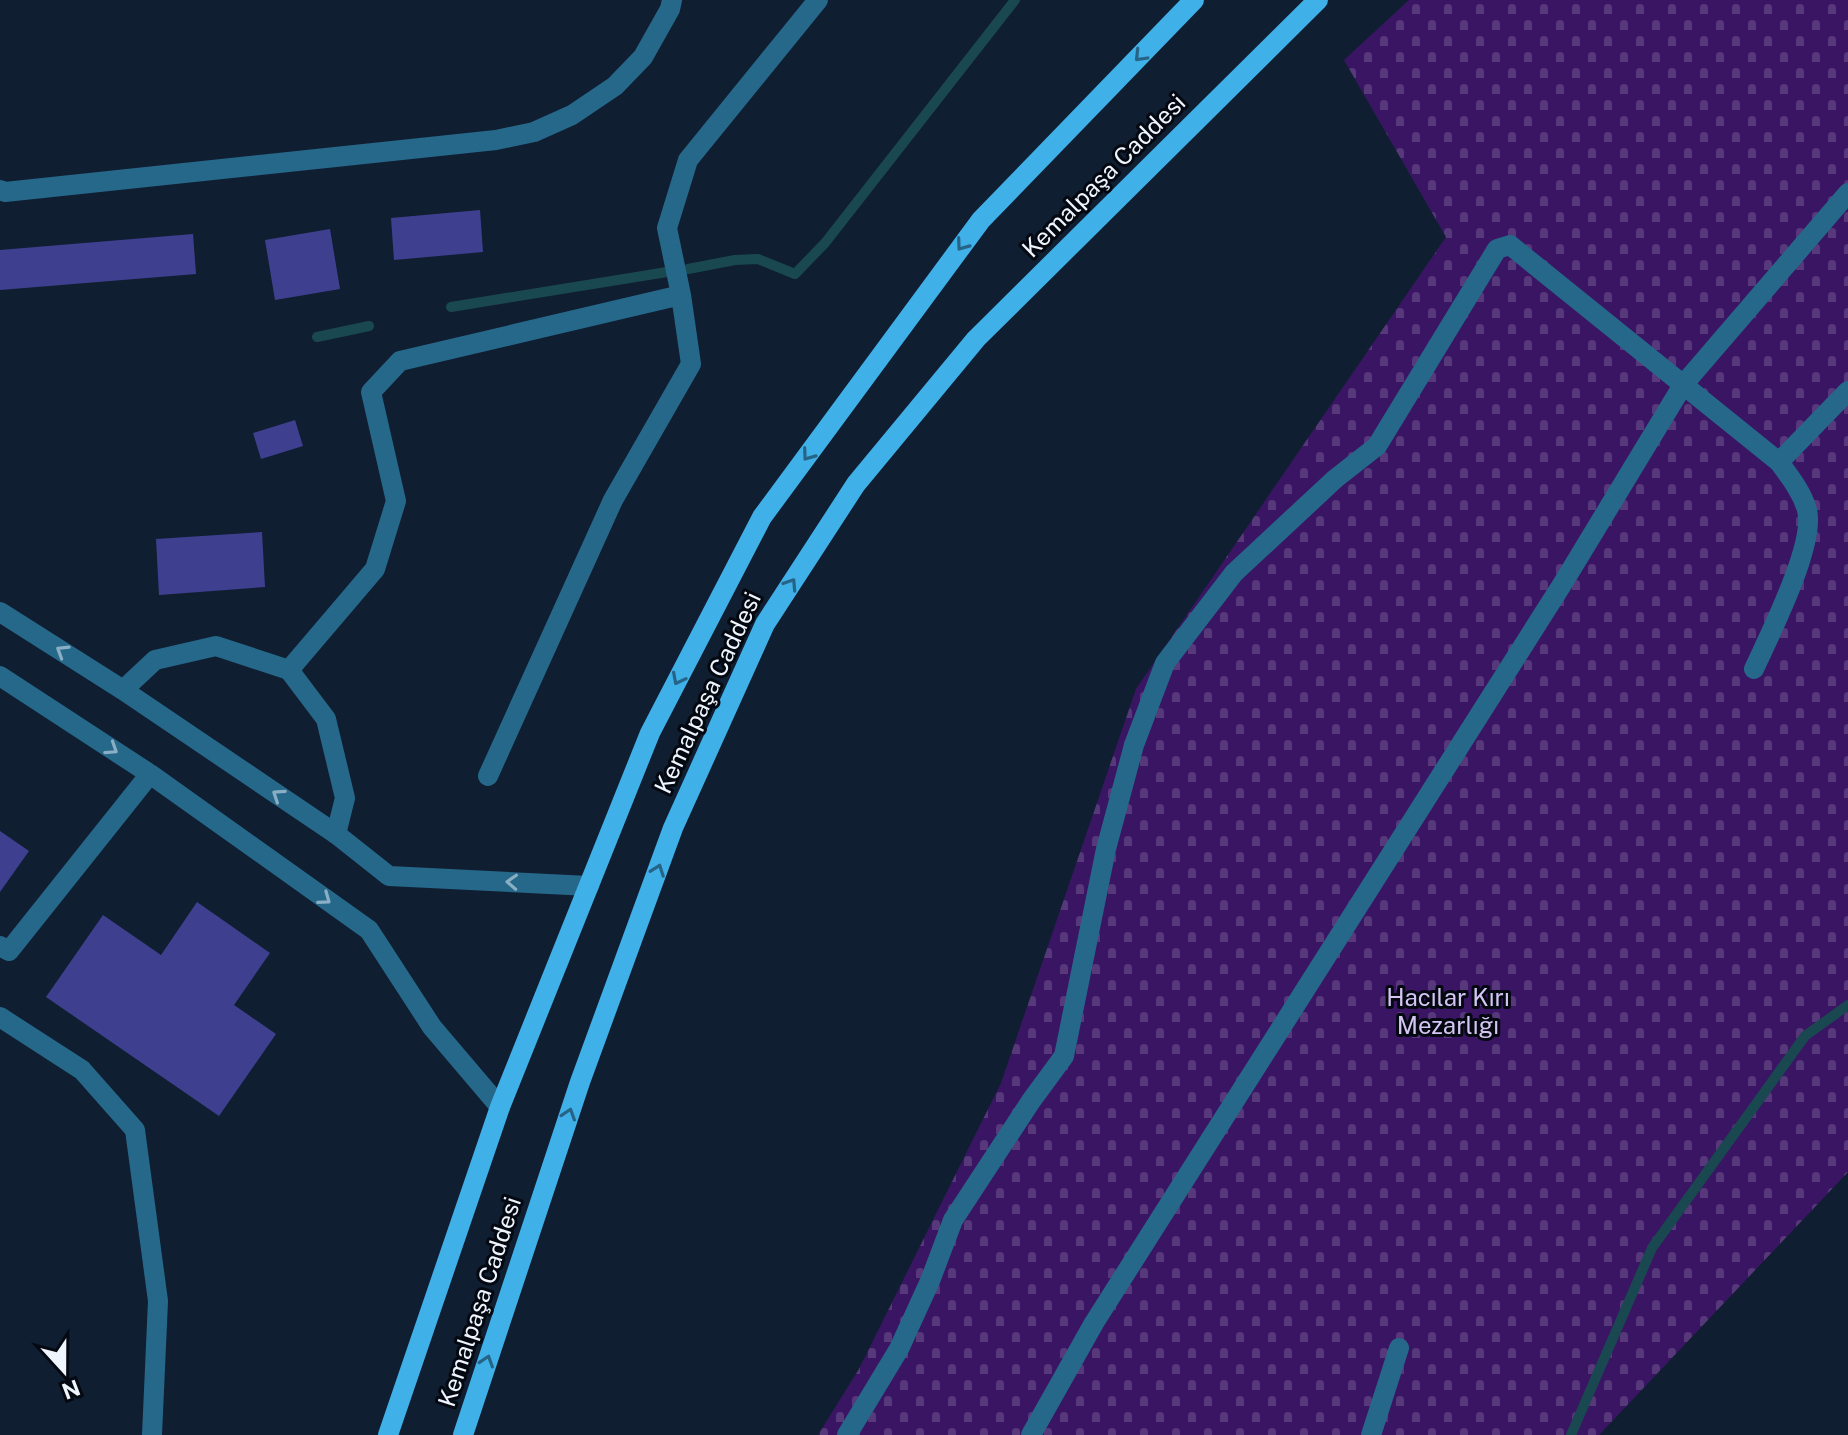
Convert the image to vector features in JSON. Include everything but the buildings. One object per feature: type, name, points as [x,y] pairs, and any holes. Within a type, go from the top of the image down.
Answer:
[{"type":"main road","name":"Kemalpaşa Caddesi","points":[[388,1435],[500,1107],[650,733],[762,517],[981,220],[1194,0]]},
{"type":"main road","name":"Kemalpaşa Caddesi","points":[[463,1435],[580,1082],[668,843],[765,624],[856,484],[976,339],[1318,0]]},
{"type":"street","points":[[0,190],[5,192],[480,142],[534,132],[572,115],[615,86],[643,57],[672,0]]},
{"type":"street","points":[[488,776],[613,500],[691,364],[667,228],[688,160],[818,0]]},
{"type":"street","points":[[1031,1435],[1094,1323],[1563,583],[1683,385],[1848,193]]},
{"type":"street","points":[[847,1435],[899,1349],[953,1220],[1064,1056],[1106,849],[1134,745],[1165,663],[1234,573],[1335,479],[1377,446],[1497,249],[1510,245],[1779,462],[1800,492],[1808,514],[1793,583],[1754,669]]},
{"type":"street","points":[[289,670],[375,569],[396,501],[371,392],[400,361],[681,295]]},
{"type":"street","points":[[1779,462],[1848,391]]},
{"type":"street","points":[[0,612],[123,690],[336,834],[389,876],[589,886]]},
{"type":"street","points":[[123,690],[155,660],[216,646],[289,670],[326,719],[345,798],[336,834]]},
{"type":"street","points":[[0,676],[150,774],[369,930],[432,1027],[500,1107]]},
{"type":"street","points":[[0,946],[9,951],[150,774]]},
{"type":"street","points":[[0,1017],[82,1070],[135,1130],[158,1301],[152,1435]]},
{"type":"street","points":[[1371,1435],[1399,1348]]},
{"type":"green space","name":"Hacılar Kırı Mezarlığı","points":[[1409,0],[1848,0],[1848,1172],[1599,1435],[818,1435],[859,1369],[1001,1083],[1136,689],[1446,237],[1344,60]]},
{"type":"waterway","points":[[688,269],[758,259],[795,274],[825,243],[1015,0]]},
{"type":"waterway","points":[[451,307],[667,272]]},
{"type":"waterway","points":[[317,337],[369,326]]},
{"type":"waterway","points":[[1571,1435],[1652,1248],[1805,1036],[1848,1005]]}]
